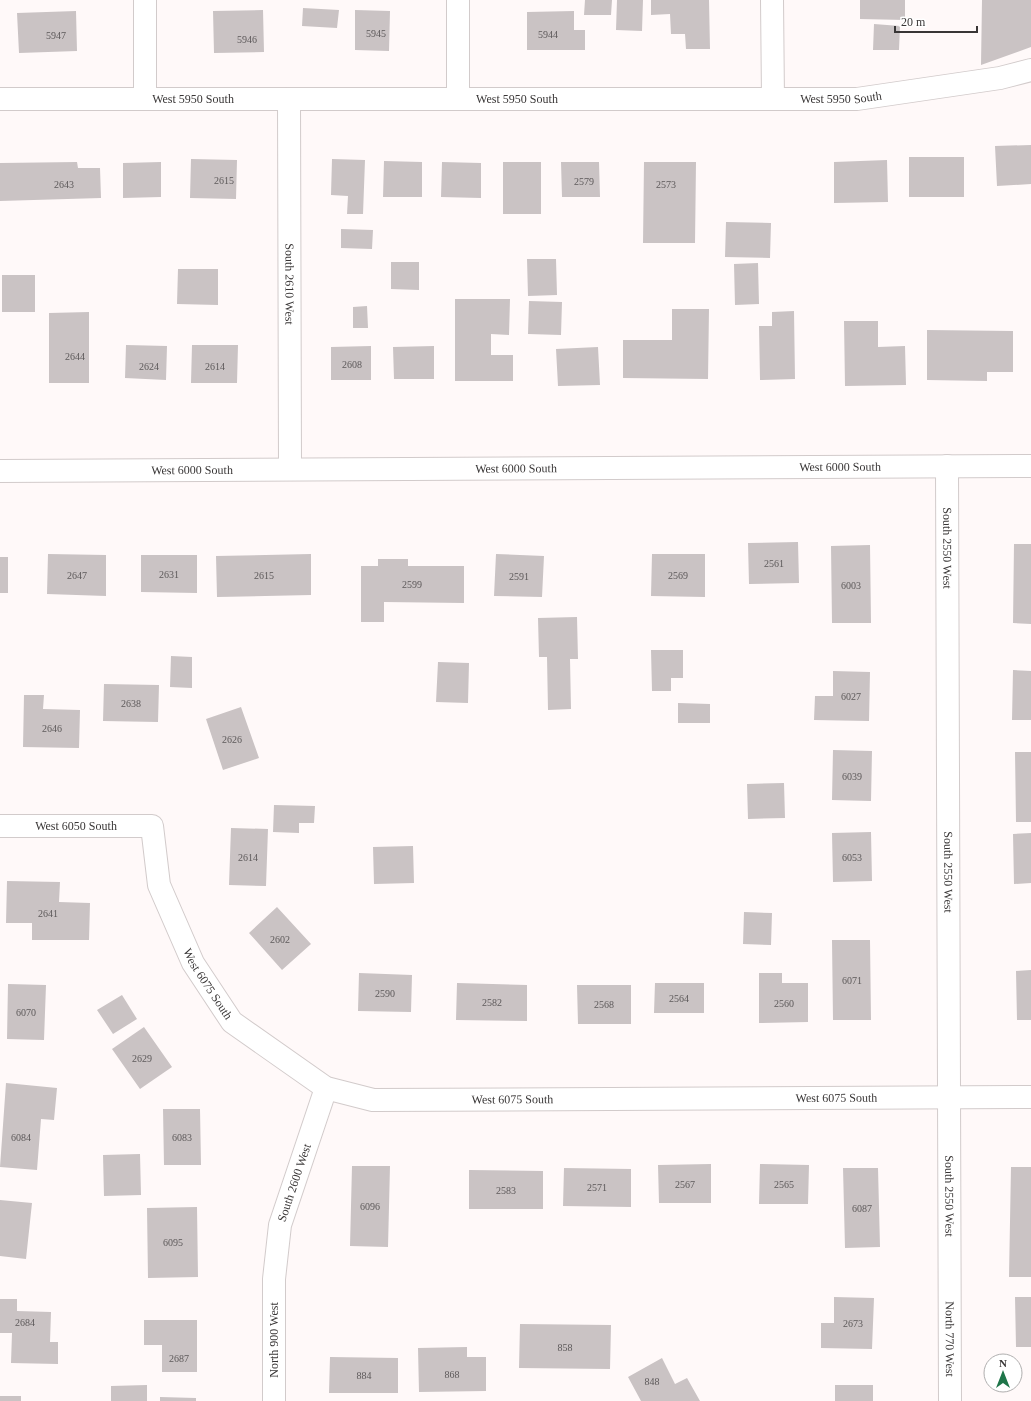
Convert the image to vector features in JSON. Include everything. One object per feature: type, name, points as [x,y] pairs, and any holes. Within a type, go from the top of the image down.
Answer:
[{"type":"street","points":[[145,0],[145,99]]},
{"type":"street","points":[[458,0],[458,99]]},
{"type":"street","points":[[772,0],[772,99]]},
{"type":"street","name":"West 5950 South","points":[[0,99],[856,99],[1000,78],[1031,70]]},
{"type":"street","name":"South 2610 West","points":[[289,99],[290,469]]},
{"type":"street","name":"South 2550 West","points":[[948,466],[950,1278]]},
{"type":"street","name":"West 6000 South","points":[[0,471],[1031,466]]},
{"type":"street","name":"West 6050 South","points":[[0,826],[152,826]]},
{"type":"street","name":"West 6075 South","points":[[152,826],[159,885],[193,963],[232,1022],[326,1088],[373,1100],[1031,1097]]},
{"type":"street","name":"South 2600 West","points":[[274,1279],[280,1225],[326,1088]]},
{"type":"street","name":"North 770 West","points":[[950,1278],[950,1401]]},
{"type":"street","name":"North 900 West","points":[[274,1279],[274,1401]]},
{"type":"building","points":[[585,0],[612,0],[611,15],[584,15]]},
{"type":"building","points":[[617,0],[643,0],[642,31],[616,30]]},
{"type":"building","points":[[651,0],[709,0],[710,49],[686,49],[685,34],[671,34],[670,14],[651,15]]},
{"type":"building","points":[[860,0],[905,0],[905,20],[860,19]]},
{"type":"building","points":[[982,0],[1031,0],[1031,47],[981,65]]},
{"type":"building","points":[[303,8],[339,10],[337,28],[302,26]]},
{"type":"building","points":[[263,10],[264,52],[214,53],[213,11]]},
{"type":"building","points":[[355,10],[390,11],[389,51],[355,50]]},
{"type":"building","points":[[76,11],[77,51],[19,53],[17,13]]},
{"type":"building","points":[[574,11],[574,30],[585,30],[585,50],[527,50],[527,12]]},
{"type":"building","points":[[874,24],[900,26],[899,50],[873,50]]},
{"type":"building","points":[[1031,145],[1031,184],[997,186],[995,146]]},
{"type":"building","points":[[909,157],[964,157],[964,197],[909,197]]},
{"type":"building","points":[[191,159],[237,160],[236,199],[190,198]]},
{"type":"building","points":[[332,159],[365,160],[363,214],[347,214],[348,196],[331,195]]},
{"type":"building","points":[[887,160],[888,202],[834,203],[834,162]]},
{"type":"building","points":[[384,161],[422,162],[422,197],[383,197]]},
{"type":"building","points":[[77,162],[78,168],[100,168],[101,198],[0,201],[0,163]]},
{"type":"building","points":[[161,162],[161,197],[123,198],[123,163]]},
{"type":"building","points":[[442,162],[481,163],[481,198],[441,197]]},
{"type":"building","points":[[503,162],[541,162],[541,214],[503,214]]},
{"type":"building","points":[[561,162],[599,162],[600,197],[562,197]]},
{"type":"building","points":[[644,162],[696,162],[695,243],[643,243]]},
{"type":"building","points":[[726,222],[771,223],[770,258],[725,257]]},
{"type":"building","points":[[341,229],[373,230],[372,249],[341,248]]},
{"type":"building","points":[[527,259],[556,259],[557,295],[528,296]]},
{"type":"building","points":[[391,262],[419,262],[419,290],[391,289]]},
{"type":"building","points":[[758,263],[759,304],[735,305],[734,264]]},
{"type":"building","points":[[178,269],[218,269],[218,305],[177,304]]},
{"type":"building","points":[[2,275],[35,275],[35,312],[2,312]]},
{"type":"building","points":[[455,299],[510,299],[509,335],[491,334],[491,355],[513,355],[513,381],[455,381]]},
{"type":"building","points":[[529,301],[562,302],[561,335],[528,334]]},
{"type":"building","points":[[367,306],[368,328],[353,328],[353,307]]},
{"type":"building","points":[[672,309],[709,309],[708,379],[623,378],[623,340],[672,340]]},
{"type":"building","points":[[794,311],[795,379],[760,380],[759,326],[772,326],[772,312]]},
{"type":"building","points":[[89,312],[89,383],[49,383],[49,313]]},
{"type":"building","points":[[844,321],[878,321],[878,347],[905,346],[906,385],[845,386]]},
{"type":"building","points":[[927,330],[1013,331],[1013,372],[987,372],[987,381],[927,380]]},
{"type":"building","points":[[126,345],[167,346],[166,380],[125,378]]},
{"type":"building","points":[[192,345],[238,345],[237,383],[191,383]]},
{"type":"building","points":[[371,346],[371,380],[331,380],[331,347]]},
{"type":"building","points":[[434,346],[434,379],[394,379],[393,347]]},
{"type":"building","points":[[598,347],[600,385],[558,386],[556,349]]},
{"type":"building","points":[[798,542],[799,583],[749,584],[748,543]]},
{"type":"building","points":[[1014,544],[1031,544],[1031,624],[1013,623]]},
{"type":"building","points":[[870,545],[871,623],[832,623],[831,546]]},
{"type":"building","points":[[48,554],[106,555],[106,596],[47,594]]},
{"type":"building","points":[[311,554],[311,595],[217,597],[216,556]]},
{"type":"building","points":[[496,554],[544,556],[542,597],[494,596]]},
{"type":"building","points":[[652,554],[705,554],[705,597],[651,596]]},
{"type":"building","points":[[141,555],[197,555],[197,593],[141,592]]},
{"type":"building","points":[[0,557],[8,557],[8,593],[0,593]]},
{"type":"building","points":[[378,559],[408,559],[408,566],[464,566],[464,603],[384,602],[384,622],[361,622],[361,566],[378,566]]},
{"type":"building","points":[[577,617],[578,659],[570,659],[571,709],[548,710],[547,657],[539,657],[538,618]]},
{"type":"building","points":[[651,650],[683,650],[683,678],[671,678],[671,691],[652,691]]},
{"type":"building","points":[[171,656],[192,657],[192,688],[170,687]]},
{"type":"building","points":[[438,662],[469,663],[468,703],[436,702]]},
{"type":"building","points":[[1013,670],[1031,671],[1031,720],[1012,720]]},
{"type":"building","points":[[833,671],[870,672],[869,721],[814,720],[815,696],[833,696]]},
{"type":"building","points":[[104,684],[159,685],[158,722],[103,721]]},
{"type":"building","points":[[24,695],[44,695],[43,709],[80,710],[79,748],[23,747]]},
{"type":"building","points":[[678,703],[710,704],[710,723],[678,723]]},
{"type":"building","points":[[241,707],[259,758],[223,770],[206,719]]},
{"type":"building","points":[[833,750],[872,751],[871,801],[832,800]]},
{"type":"building","points":[[1015,752],[1031,752],[1031,822],[1016,822]]},
{"type":"building","points":[[784,783],[785,818],[748,819],[747,784]]},
{"type":"building","points":[[274,805],[315,806],[314,823],[299,823],[299,833],[273,832]]},
{"type":"building","points":[[231,828],[268,829],[266,886],[229,885]]},
{"type":"building","points":[[871,832],[872,881],[833,882],[832,833]]},
{"type":"building","points":[[1031,833],[1031,883],[1014,884],[1013,834]]},
{"type":"building","points":[[413,846],[414,883],[374,884],[373,847]]},
{"type":"building","points":[[7,881],[60,882],[59,902],[90,903],[89,940],[32,940],[32,923],[6,923]]},
{"type":"building","points":[[277,907],[311,944],[282,970],[249,933]]},
{"type":"building","points":[[744,912],[772,913],[771,945],[743,944]]},
{"type":"building","points":[[832,940],[870,940],[871,1020],[833,1020]]},
{"type":"building","points":[[1031,970],[1031,1020],[1017,1020],[1016,971]]},
{"type":"building","points":[[359,973],[412,975],[411,1012],[358,1011]]},
{"type":"building","points":[[759,973],[782,973],[782,983],[808,983],[808,1022],[759,1023]]},
{"type":"building","points":[[457,983],[527,985],[527,1021],[456,1020]]},
{"type":"building","points":[[655,983],[704,983],[704,1013],[654,1013]]},
{"type":"building","points":[[8,984],[46,985],[44,1040],[7,1039]]},
{"type":"building","points":[[577,985],[631,985],[631,1024],[578,1024]]},
{"type":"building","points":[[122,995],[137,1019],[113,1034],[97,1010]]},
{"type":"building","points":[[144,1027],[172,1067],[140,1089],[112,1049]]},
{"type":"building","points":[[6,1083],[57,1088],[54,1120],[41,1119],[37,1170],[0,1167]]},
{"type":"building","points":[[163,1109],[200,1109],[201,1165],[164,1165]]},
{"type":"building","points":[[140,1154],[141,1195],[104,1196],[103,1155]]},
{"type":"building","points":[[711,1164],[711,1203],[659,1203],[658,1165]]},
{"type":"building","points":[[760,1164],[809,1165],[808,1204],[759,1204]]},
{"type":"building","points":[[352,1166],[390,1166],[388,1247],[350,1246]]},
{"type":"building","points":[[1011,1167],[1031,1167],[1031,1277],[1009,1277]]},
{"type":"building","points":[[564,1168],[631,1169],[631,1207],[563,1206]]},
{"type":"building","points":[[843,1168],[878,1168],[880,1247],[845,1248]]},
{"type":"building","points":[[469,1170],[543,1171],[543,1209],[469,1209]]},
{"type":"building","points":[[0,1200],[32,1203],[26,1259],[0,1256]]},
{"type":"building","points":[[197,1207],[198,1277],[148,1278],[147,1208]]},
{"type":"building","points":[[834,1297],[874,1298],[872,1349],[821,1348],[821,1323],[834,1323]]},
{"type":"building","points":[[1015,1297],[1031,1297],[1031,1347],[1016,1347]]},
{"type":"building","points":[[0,1299],[17,1299],[17,1311],[51,1312],[50,1342],[58,1342],[58,1364],[11,1363],[12,1333],[0,1333]]},
{"type":"building","points":[[144,1320],[197,1320],[197,1372],[162,1372],[162,1345],[144,1345]]},
{"type":"building","points":[[520,1324],[611,1325],[610,1369],[519,1368]]},
{"type":"building","points":[[467,1347],[467,1357],[486,1357],[486,1391],[419,1392],[418,1348]]},
{"type":"building","points":[[330,1357],[398,1358],[398,1393],[329,1393]]},
{"type":"building","points":[[662,1358],[675,1384],[687,1378],[700,1401],[641,1401],[628,1377]]},
{"type":"building","points":[[147,1385],[147,1401],[111,1401],[111,1386]]},
{"type":"building","points":[[835,1385],[873,1385],[873,1401],[835,1401]]},
{"type":"building","points":[[0,1396],[21,1396],[21,1401],[0,1401]]},
{"type":"building","points":[[160,1397],[196,1398],[196,1401],[160,1401]]}]
